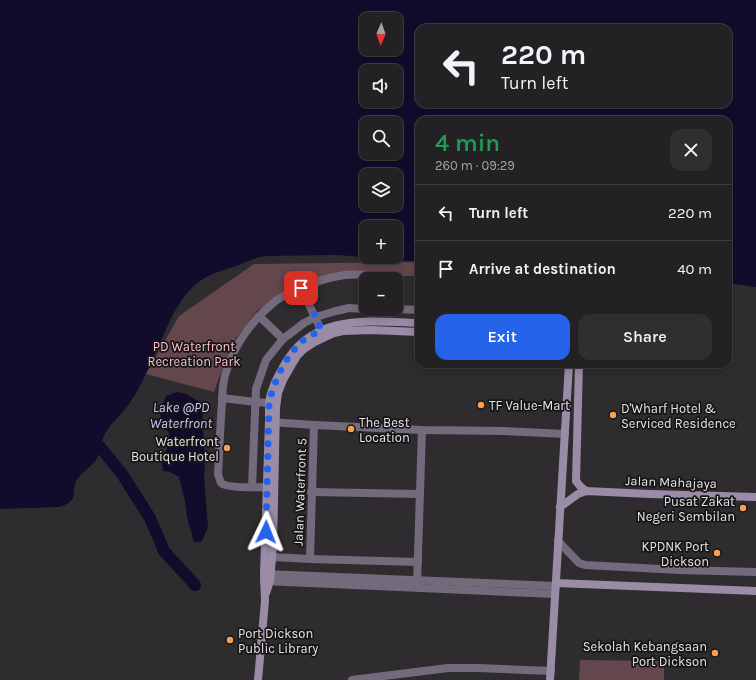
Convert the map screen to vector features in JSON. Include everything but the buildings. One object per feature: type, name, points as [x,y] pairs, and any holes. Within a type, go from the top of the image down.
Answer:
[{"type":"street","points":[[270,487],[223,485],[219,478],[223,385],[230,360],[238,344],[259,316],[272,303],[286,295],[312,284],[338,276],[359,274]]},
{"type":"street","points":[[301,288],[323,333]]},
{"type":"street","points":[[252,487],[256,389],[266,360],[283,339],[304,323],[316,317],[336,311],[349,308],[359,309]]},
{"type":"street","points":[[403,309],[415,310]]},
{"type":"street","points":[[259,316],[283,339]]},
{"type":"street","points":[[391,316],[391,331]]},
{"type":"street","points":[[273,422],[269,403],[277,378],[292,352],[309,336],[323,333],[348,323],[415,323]]},
{"type":"street","points":[[258,680],[267,578],[273,422],[278,393],[283,380],[294,361],[323,333],[355,330],[415,332]]},
{"type":"street","points":[[352,680],[406,677],[434,669],[453,668],[478,668],[551,676],[569,368]]},
{"type":"street","points":[[560,507],[578,494],[586,491],[576,481],[579,368]]},
{"type":"street","points":[[222,398],[269,403]]},
{"type":"street","points":[[273,422],[422,430],[505,431],[564,434]]},
{"type":"street","name":"Jalan Waterfront 5","points":[[310,559],[314,425]]},
{"type":"street","points":[[417,584],[422,430]]},
{"type":"street","points":[[267,578],[272,557],[270,487]]},
{"type":"street","name":"Jalan Mahajaya","points":[[586,491],[756,497]]},
{"type":"street","points":[[311,492],[420,494]]},
{"type":"street","points":[[558,541],[579,563],[585,565],[756,572]]},
{"type":"street","points":[[272,557],[418,562]]},
{"type":"street","points":[[267,578],[556,588],[756,591]]},
{"type":"green space","name":"PD Waterfront Recreation Park","points":[[403,262],[415,262],[415,276],[403,276],[403,272],[359,272],[338,275],[275,299],[258,310],[236,338],[230,348],[214,392],[146,374],[179,316],[254,264],[359,263],[359,264],[403,264]]},
{"type":"green space","points":[[580,660],[664,661],[664,680],[579,680]]},
{"type":"water","points":[[0,0],[756,0],[756,287],[732,284],[732,116],[415,116],[415,261],[403,261],[403,220],[359,220],[359,257],[335,255],[265,256],[218,272],[202,280],[184,297],[173,314],[137,392],[129,405],[111,425],[102,440],[96,460],[79,477],[76,482],[73,498],[66,504],[59,507],[0,509]]},
{"type":"water","name":"Lake @PD Waterfront","points":[[177,392],[186,394],[198,401],[202,410],[205,463],[204,478],[208,527],[202,541],[198,542],[194,542],[179,477],[170,472],[163,471],[161,458],[167,449],[169,432],[161,427],[160,410],[166,396]]},
{"type":"waterway","points":[[100,447],[122,474],[150,518],[164,551],[195,585]]},
{"type":"place","name":"TF Value-Mart","points":[[481,405]]},
{"type":"place","name":"D'Wharf Hotel & Serviced Residence","points":[[613,415]]},
{"type":"place","name":"The Best Location","points":[[351,429]]},
{"type":"place","name":"Waterfront Boutique Hotel","points":[[227,448]]},
{"type":"place","name":"Pusat Zakat Negeri Sembilan","points":[[743,508]]},
{"type":"place","name":"KPDNK Port Dickson","points":[[717,553]]},
{"type":"place","name":"Port Dickson Public Library","points":[[230,640]]},
{"type":"place","name":"Sekolah Kebangsaan Port Dickson","points":[[715,653]]},
{"type":"route","points":[[266,532],[269,403],[272,391],[285,362],[292,352],[309,336],[321,330],[301,288]]}]
